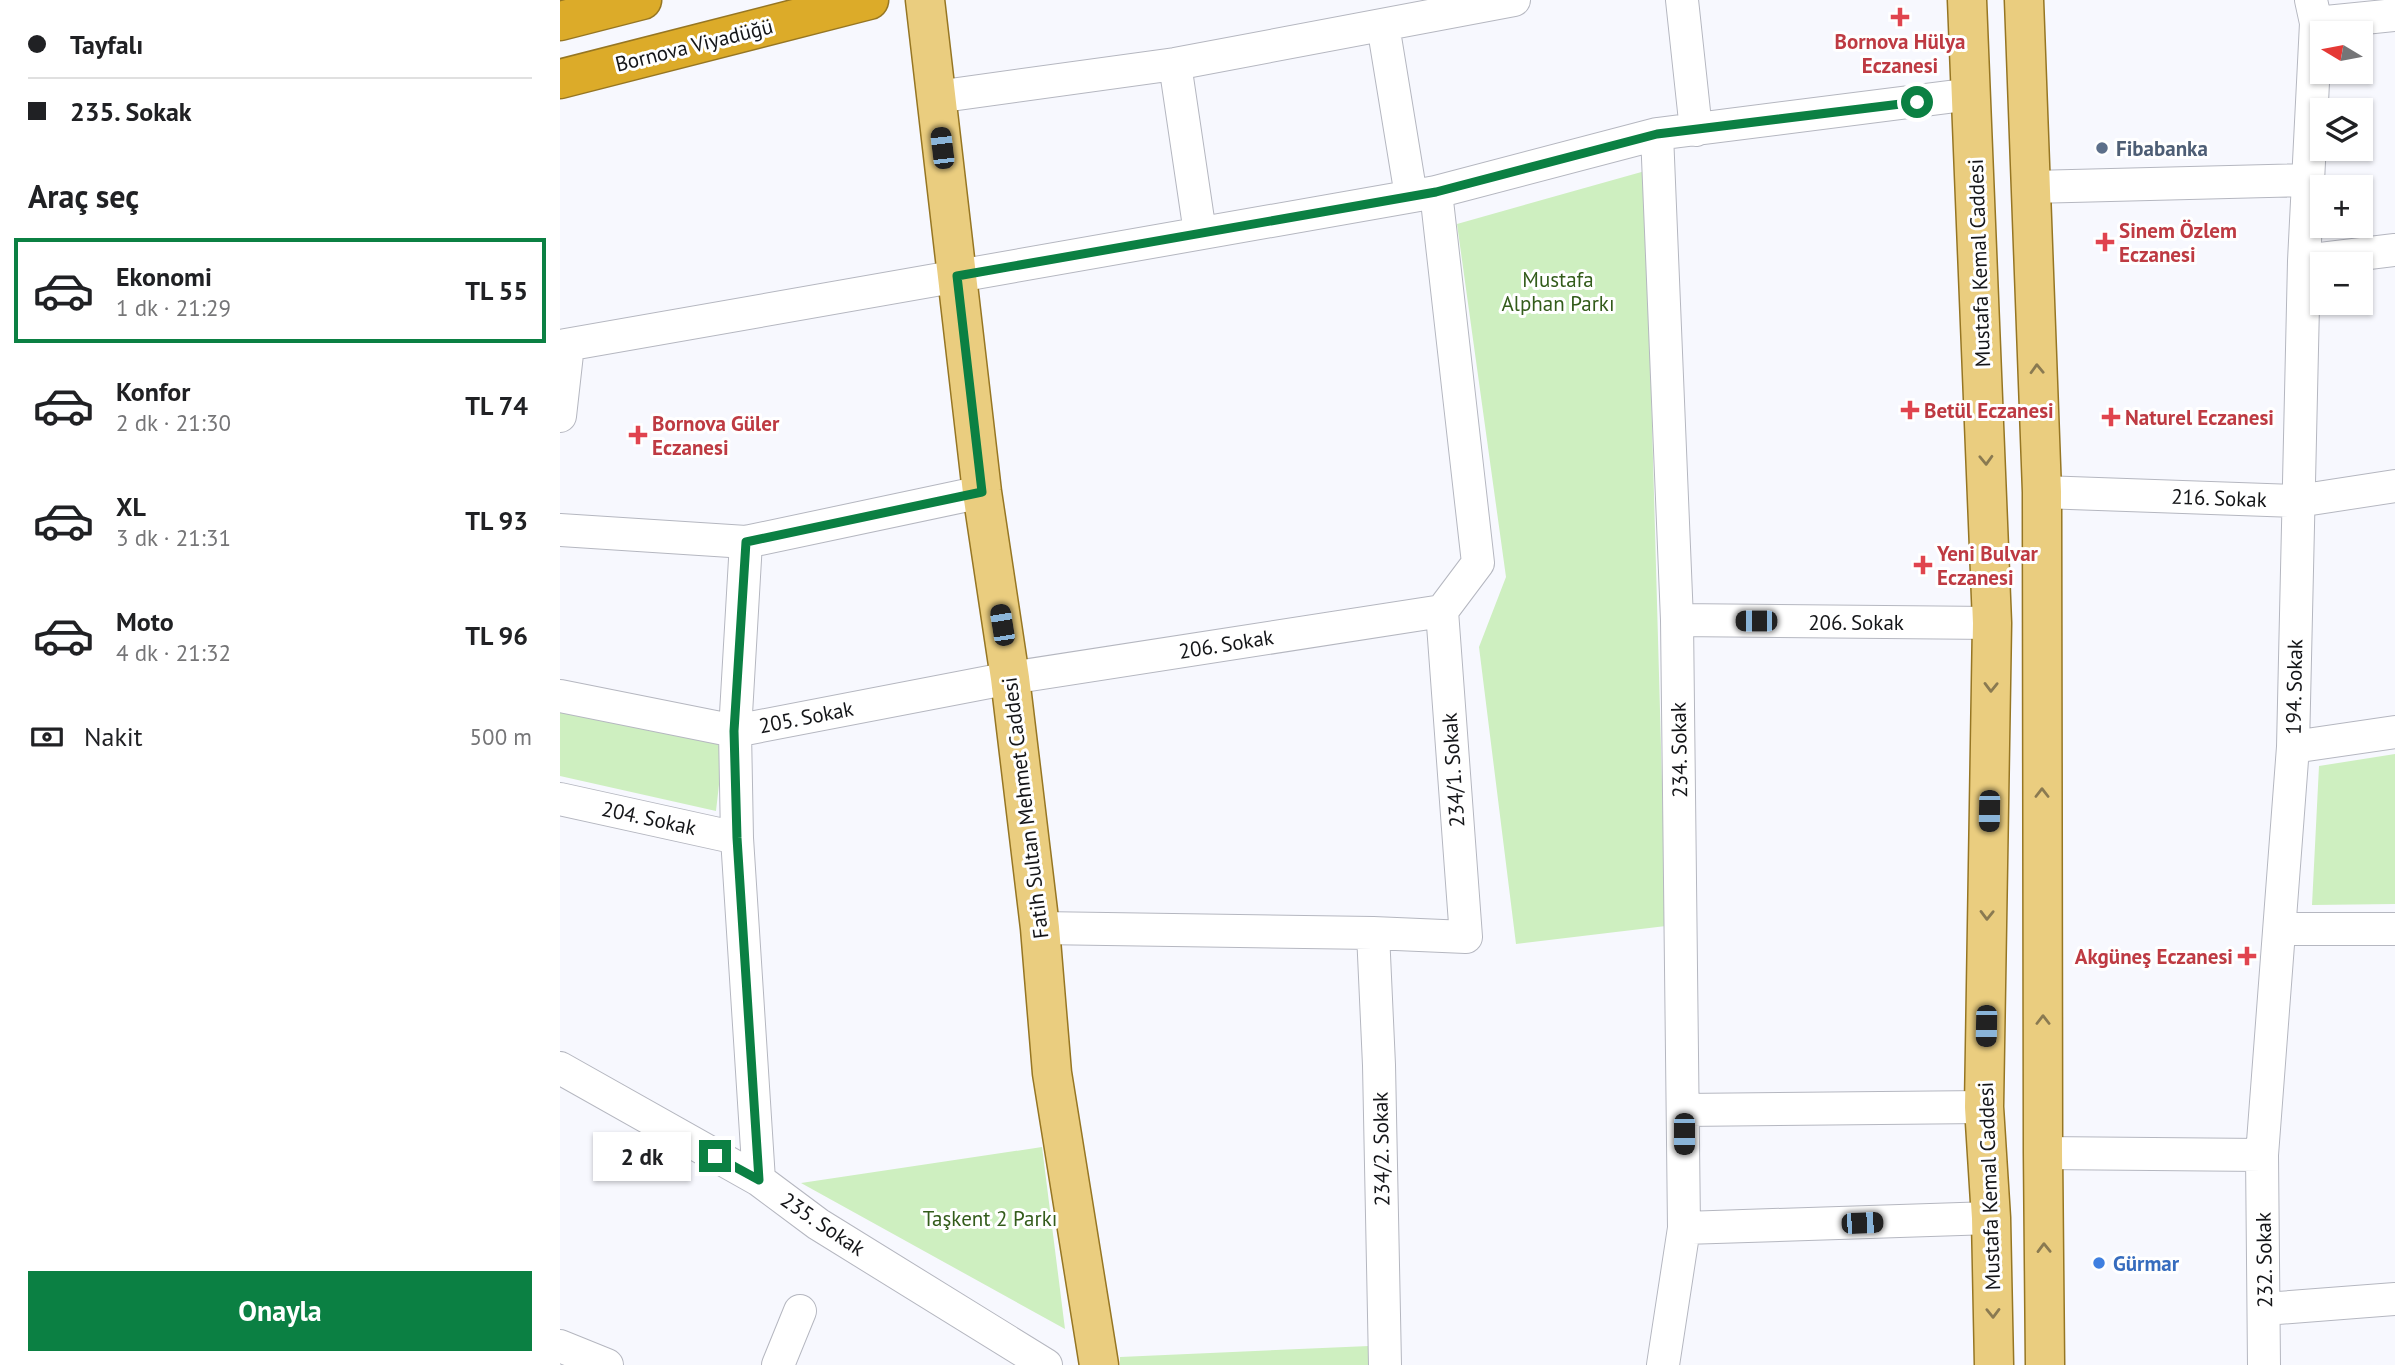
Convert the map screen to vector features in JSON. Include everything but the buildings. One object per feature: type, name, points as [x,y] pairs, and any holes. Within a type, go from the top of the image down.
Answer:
[{"type":"highway","points":[[563,20],[642,0]]},
{"type":"highway","name":"Bornova Viyadüğü","points":[[560,79],[869,0]]},
{"type":"main road","name":"Fatih Sultan Mehmet Caddesi","points":[[925,0],[982,492],[1010,678],[1040,928],[1052,1073],[1099,1365]]},
{"type":"main road","name":"Mustafa Kemal Caddesi","points":[[1967,0],[1993,623],[1984,1107],[1991,1218],[1994,1365]]},
{"type":"main road","points":[[2024,0],[2042,492],[2045,1365]]},
{"type":"street","points":[[936,97],[1175,64],[1514,0]]},
{"type":"street","points":[[1682,0],[1696,130]]},
{"type":"street","points":[[2313,12],[2395,15]]},
{"type":"street","name":"194. Sokak","points":[[2262,1155],[2293,747],[2304,261],[2313,12]]},
{"type":"street","points":[[1383,24],[1424,194],[1478,563],[1442,611]]},
{"type":"street","points":[[1175,64],[1200,233]]},
{"type":"street","points":[[560,416],[564,346],[1424,194],[1657,134],[1972,94]]},
{"type":"street","name":"234. Sokak","points":[[1657,134],[1677,620],[1684,1110],[1684,1228],[1663,1365]]},
{"type":"street","points":[[2030,187],[2308,180]]},
{"type":"street","points":[[2304,261],[2395,250]]},
{"type":"street","name":"216. Sokak","points":[[2042,492],[2298,501],[2395,486]]},
{"type":"street","points":[[560,530],[746,542],[982,492]]},
{"type":"street","points":[[746,542],[734,731],[737,838],[759,1180]]},
{"type":"street","name":"206. Sokak","points":[[1010,678],[1442,611]]},
{"type":"street","name":"234/1. Sokak","points":[[1040,928],[1465,937],[1442,611]]},
{"type":"street","name":"206. Sokak","points":[[1677,620],[1993,623]]},
{"type":"street","name":"205. Sokak","points":[[560,696],[734,731],[1010,678]]},
{"type":"street","points":[[2293,747],[2395,732]]},
{"type":"street","name":"204. Sokak","points":[[560,799],[737,838]]},
{"type":"street","points":[[2280,929],[2395,929]]},
{"type":"street","name":"234/2. Sokak","points":[[1373,933],[1379,1065],[1385,1365]]},
{"type":"street","name":"235. Sokak","points":[[560,1068],[759,1180],[827,1230],[1046,1365]]},
{"type":"street","points":[[1684,1110],[1984,1107]]},
{"type":"street","points":[[2043,1153],[2262,1155]]},
{"type":"street","name":"232. Sokak","points":[[2262,1155],[2264,1365]]},
{"type":"street","points":[[1684,1228],[1991,1218]]},
{"type":"street","points":[[2264,1309],[2395,1299]]},
{"type":"street","points":[[779,1365],[800,1311]]},
{"type":"street","points":[[560,1346],[607,1365]]},
{"type":"green space","name":"Mustafa Alphan Parkı","points":[[1645,171],[1666,926],[1516,944],[1479,647],[1506,577],[1457,224]]},
{"type":"green space","points":[[560,704],[725,732],[716,811],[560,776]]},
{"type":"green space","points":[[2395,754],[2395,904],[2312,905],[2319,766]]},
{"type":"green space","name":"Taşkent 2 Parkı","points":[[1042,1147],[1065,1329],[801,1183]]},
{"type":"green space","points":[[1369,1346],[1370,1365],[1120,1365],[1120,1357]]},
{"type":"place","name":"Bornova Hülya Eczanesi","points":[[1900,17]]},
{"type":"place","name":"Fibabanka","points":[[2102,148]]},
{"type":"place","name":"Sinem Özlem Eczanesi","points":[[2105,242]]},
{"type":"place","name":"Betül Eczanesi","points":[[1910,410]]},
{"type":"place","name":"Naturel Eczanesi","points":[[2111,417]]},
{"type":"place","name":"Bornova Güler Eczanesi","points":[[638,435]]},
{"type":"place","name":"Yeni Bulvar Eczanesi","points":[[1923,565]]},
{"type":"place","name":"Akgüneş Eczanesi","points":[[2247,956]]},
{"type":"place","name":"Gürmar","points":[[2099,1263]]},
{"type":"route","points":[[715,1156],[759,1180],[737,838],[734,731],[746,542],[982,492],[957,276],[1436,192],[1657,134],[1917,102]]}]
